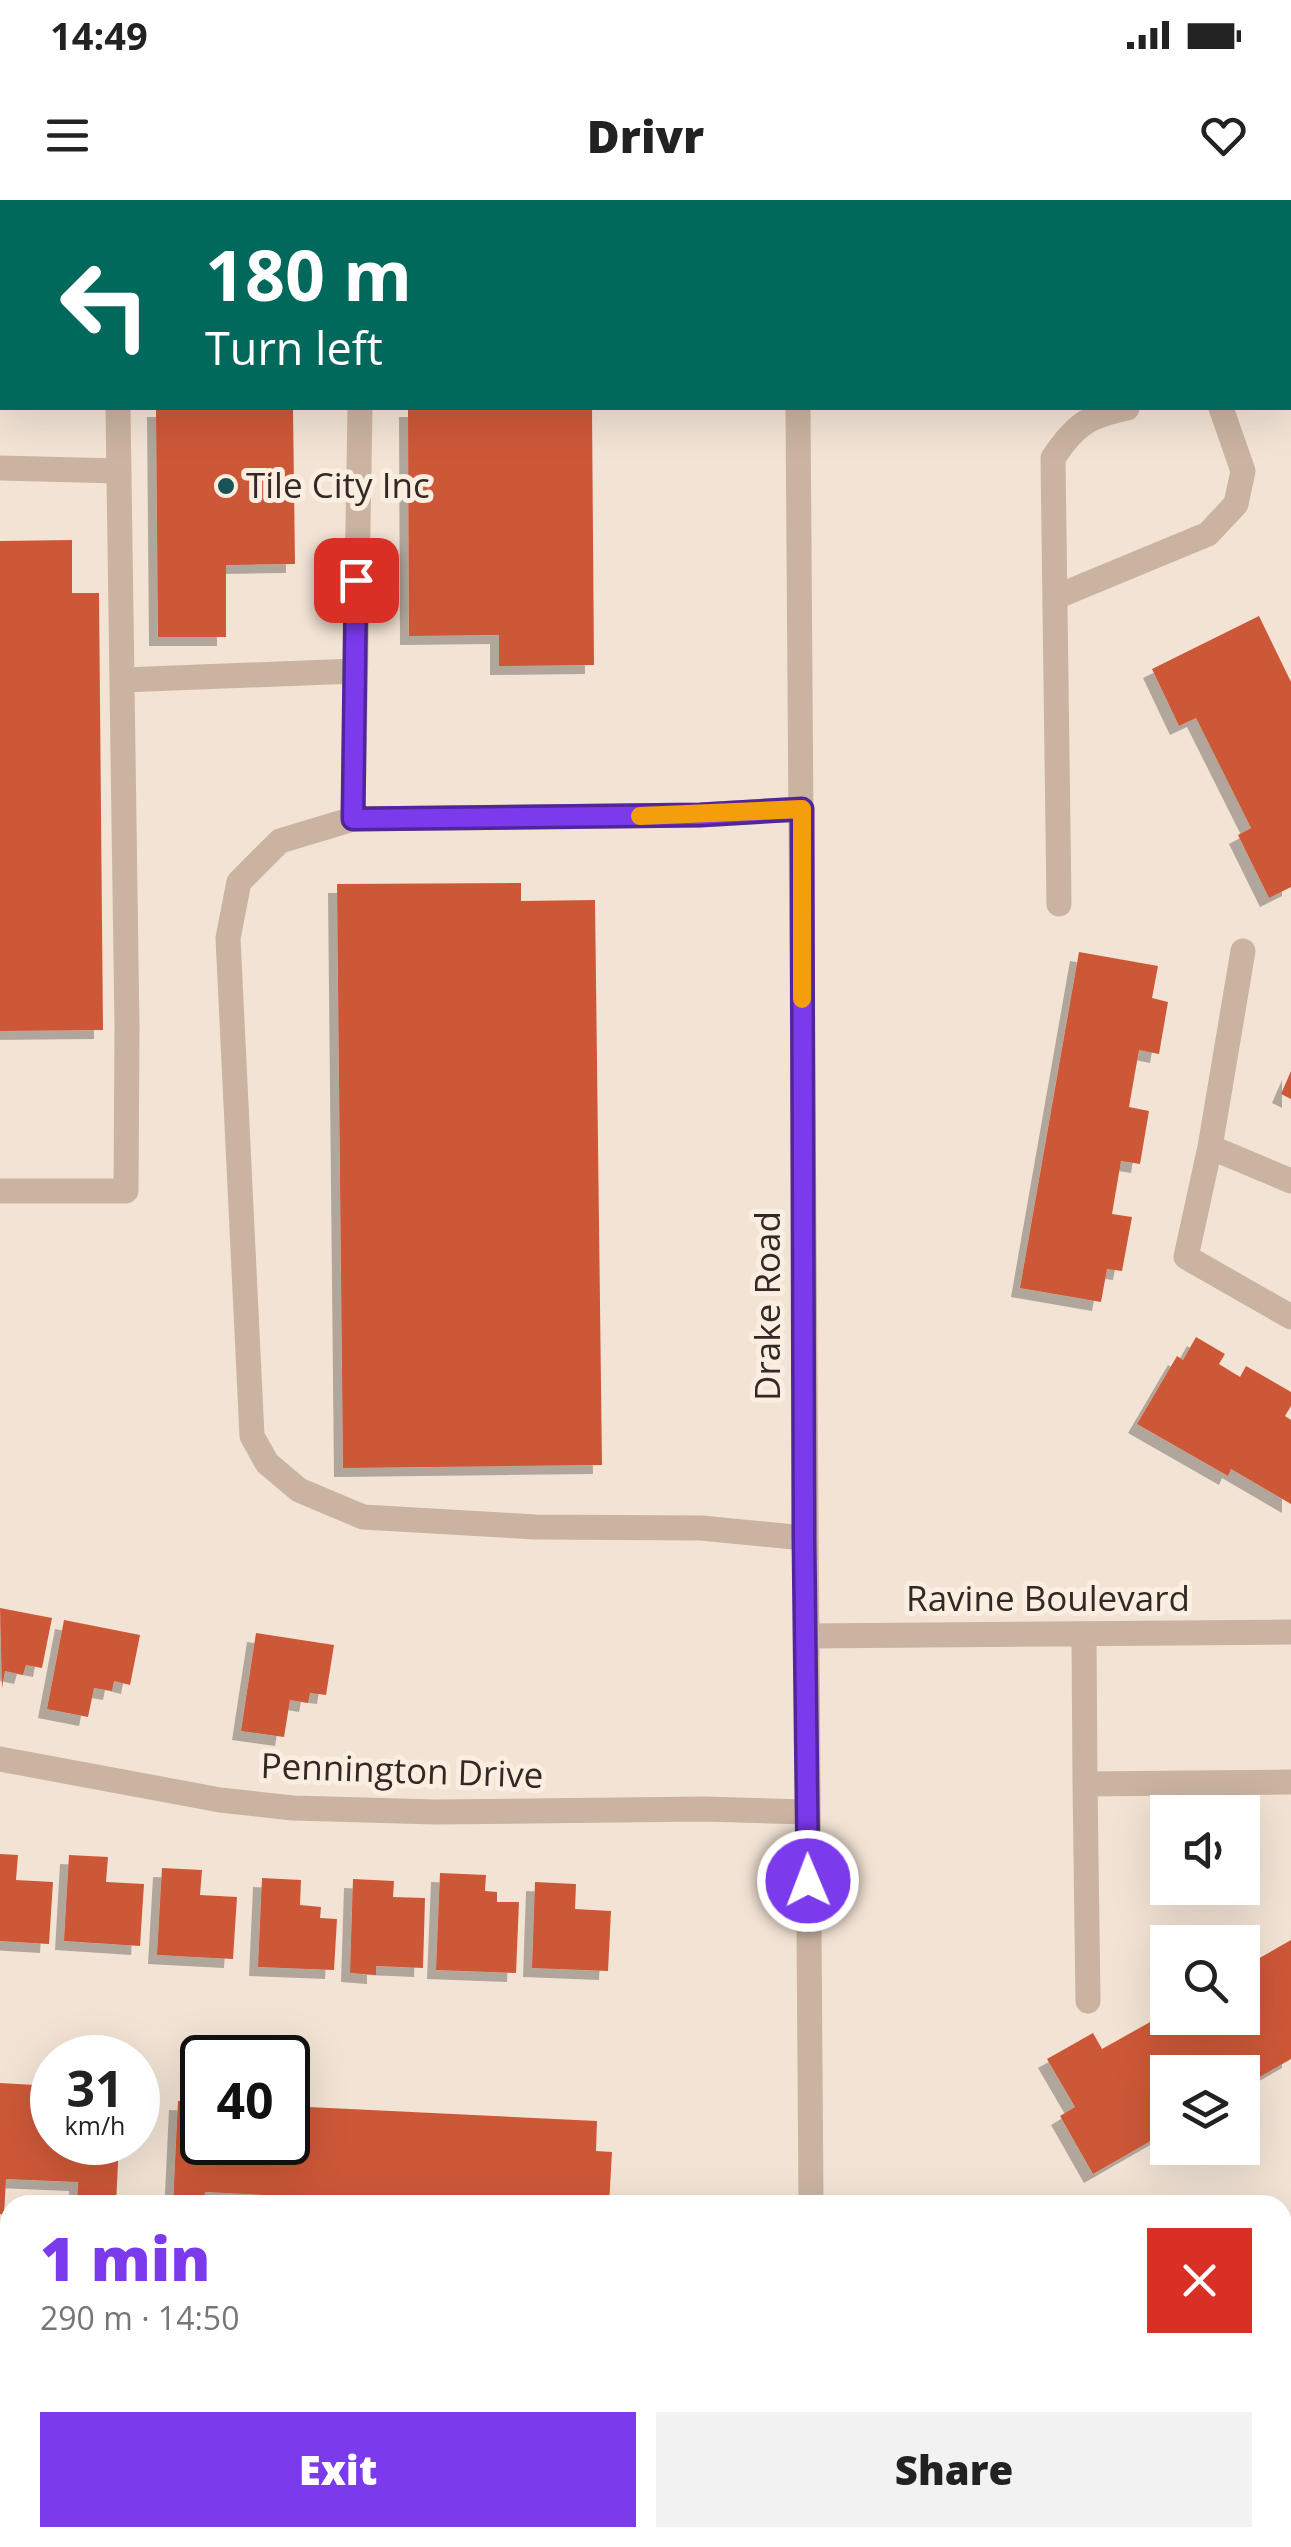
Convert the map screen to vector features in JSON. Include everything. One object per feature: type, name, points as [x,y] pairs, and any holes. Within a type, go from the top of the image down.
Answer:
[{"type":"street","points":[[0,1190],[126,1191],[118,410]]},
{"type":"street","points":[[353,819],[360,410]]},
{"type":"street","name":"Drake Road","points":[[798,410],[811,2195]]},
{"type":"street","points":[[1059,904],[1053,458],[1071,430],[1099,414],[1118,410]]},
{"type":"street","points":[[1056,597],[1208,534],[1236,504],[1243,471],[1222,410]]},
{"type":"street","points":[[0,468],[118,471]]},
{"type":"street","points":[[123,680],[355,670]]},
{"type":"street","points":[[802,809],[700,815],[353,819],[280,841],[239,882],[228,938],[252,1436],[267,1463],[299,1490],[363,1516],[536,1527],[701,1528],[804,1538]]},
{"type":"street","points":[[1244,951],[1210,1147],[1186,1257],[1291,1317]]},
{"type":"street","points":[[1210,1147],[1291,1181]]},
{"type":"street","name":"Ravine Boulevard","points":[[806,1636],[1291,1632]]},
{"type":"street","points":[[1084,1636],[1088,2000]]},
{"type":"street","name":"Pennington Drive","points":[[0,1760],[220,1800],[294,1808],[398,1812],[806,1812]]},
{"type":"street","points":[[1085,1784],[1291,1782]]},
{"type":"building","name":"Tile City Inc","points":[[156,410],[293,410],[295,564],[226,565],[226,637],[158,637]]},
{"type":"building","points":[[408,410],[592,410],[594,665],[499,666],[499,635],[409,636]]},
{"type":"building","points":[[72,540],[72,593],[99,593],[103,1030],[0,1031],[0,541]]},
{"type":"building","points":[[1259,616],[1291,682],[1291,887],[1269,898],[1238,835],[1251,828],[1196,718],[1179,726],[1152,669]]},
{"type":"building","points":[[521,883],[521,901],[595,900],[602,1465],[343,1468],[337,884]]},
{"type":"building","points":[[1079,952],[1158,966],[1152,998],[1168,1002],[1159,1054],[1139,1050],[1129,1107],[1149,1111],[1140,1164],[1121,1161],[1112,1214],[1132,1217],[1122,1271],[1107,1269],[1101,1302],[1020,1288]]},
{"type":"building","points":[[1291,1071],[1291,1099],[1281,1094]]},
{"type":"building","points":[[1196,1337],[1225,1354],[1219,1364],[1240,1377],[1246,1366],[1291,1392],[1291,1406],[1285,1416],[1291,1420],[1291,1504],[1231,1469],[1228,1476],[1137,1424],[1177,1356],[1183,1360]]},
{"type":"building","points":[[0,1608],[52,1618],[42,1668],[26,1665],[23,1675],[5,1671],[2,1688]]},
{"type":"building","points":[[64,1620],[140,1635],[130,1685],[114,1681],[112,1691],[94,1688],[88,1717],[47,1709]]},
{"type":"building","points":[[256,1633],[334,1645],[326,1695],[310,1693],[308,1703],[290,1700],[284,1737],[241,1731]]},
{"type":"building","points":[[0,1854],[18,1855],[16,1880],[53,1882],[49,1944],[0,1941]]},
{"type":"building","points":[[69,1855],[108,1857],[106,1882],[144,1884],[140,1946],[64,1941]]},
{"type":"building","points":[[162,1868],[202,1870],[200,1895],[237,1897],[233,1959],[157,1955]]},
{"type":"building","points":[[440,1873],[486,1875],[485,1891],[497,1892],[497,1902],[519,1902],[516,1973],[436,1970]]},
{"type":"building","points":[[262,1878],[301,1880],[300,1905],[321,1907],[320,1918],[337,1919],[334,1970],[258,1967]]},
{"type":"building","points":[[353,1879],[394,1881],[393,1897],[425,1898],[423,1968],[376,1966],[376,1975],[350,1973]]},
{"type":"building","points":[[535,1882],[576,1884],[575,1909],[611,1911],[608,1971],[532,1968]]},
{"type":"building","points":[[1291,1940],[1291,2059],[1260,2077],[1260,2055],[1150,2055],[1150,2141],[1093,2174],[1060,2116],[1075,2107],[1047,2059],[1093,2033],[1102,2049],[1150,2022],[1150,2035],[1260,2035],[1260,1958]]},
{"type":"building","points":[[0,2083],[30,2085],[30,2165],[118,2165],[116,2195],[77,2195],[78,2182],[6,2179],[5,2195],[0,2195]]},
{"type":"building","points":[[178,2101],[180,2165],[310,2165],[310,2107],[597,2121],[596,2151],[612,2152],[610,2195],[173,2195]]},
{"type":"slow traffic","points":[[640,816],[802,809],[802,999]]},
{"type":"place","name":"Tile City Inc","points":[[226,486]]},
{"type":"route","points":[[356,580],[353,819],[700,815],[802,809],[808,1881]]}]
